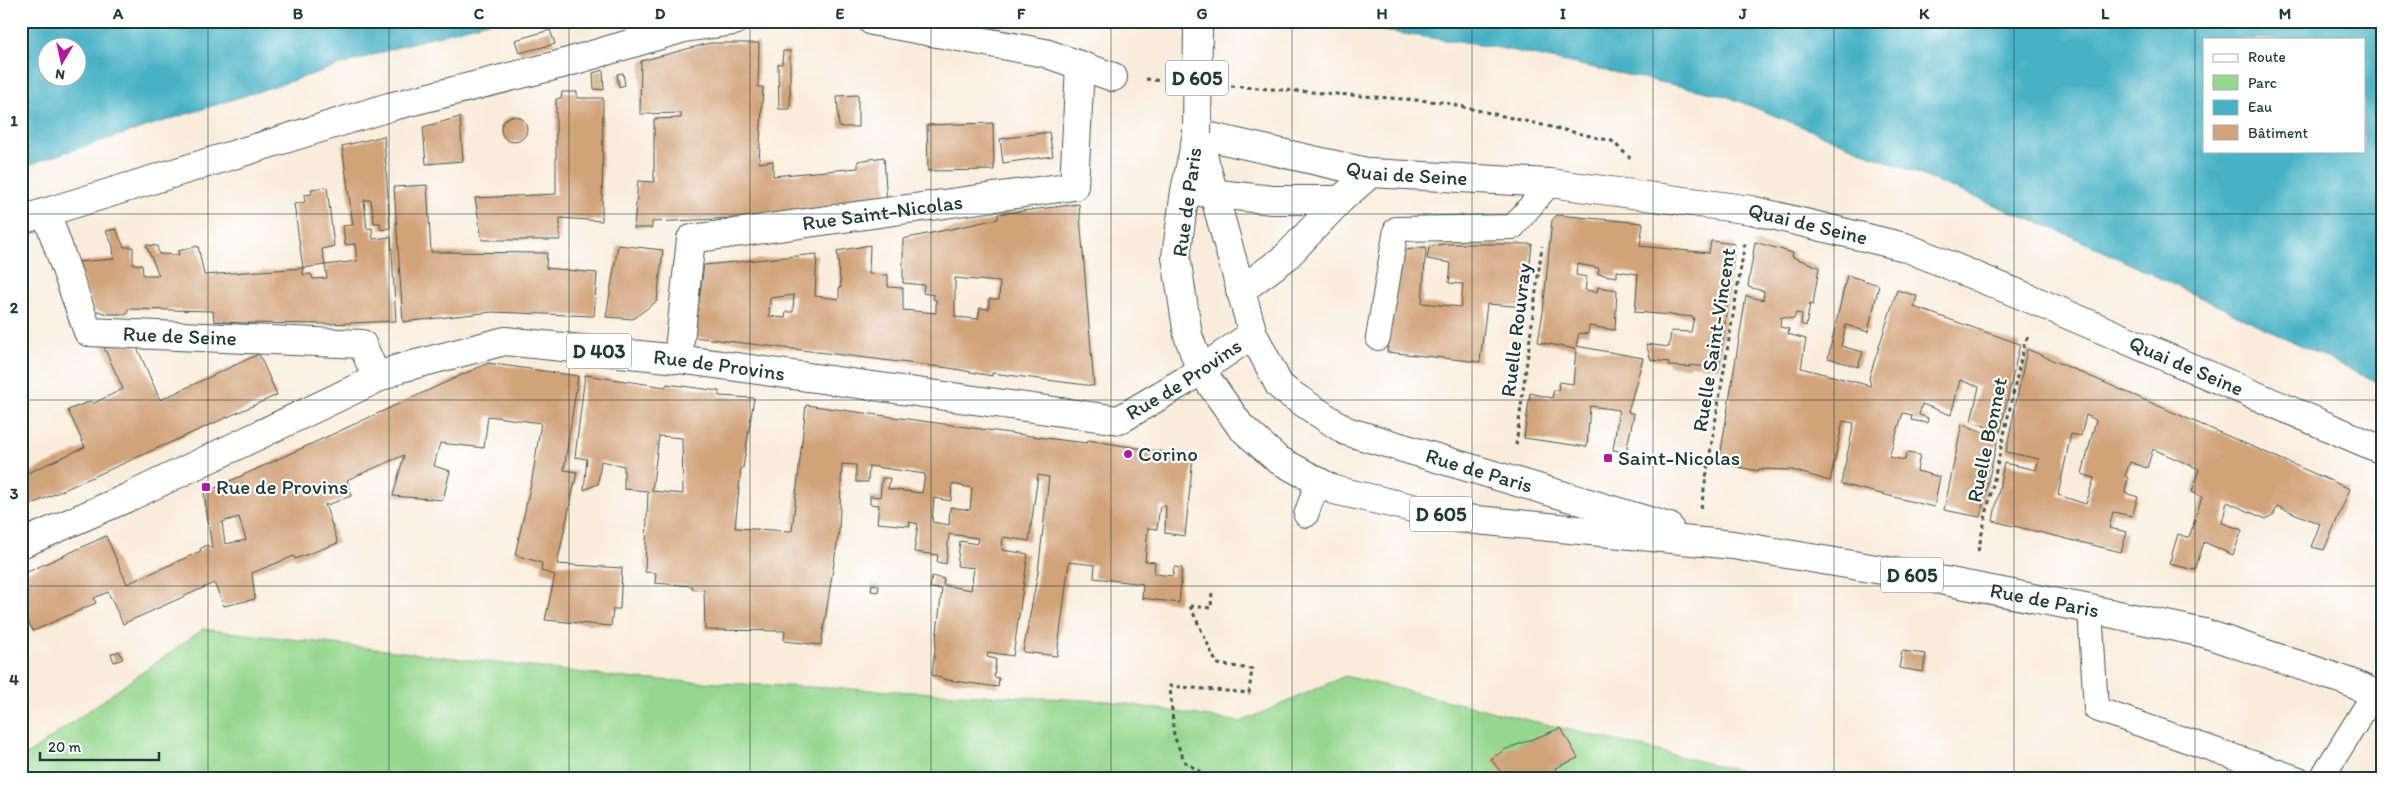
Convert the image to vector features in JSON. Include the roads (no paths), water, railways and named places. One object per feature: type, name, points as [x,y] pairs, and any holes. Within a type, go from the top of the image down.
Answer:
[{"type":"main road","points":[[34,216],[389,107],[558,65],[684,28],[734,21]]},
{"type":"main road","points":[[872,21],[1045,53],[1113,77]]},
{"type":"main road","name":"D 605","points":[[1197,134],[1198,21]]},
{"type":"main road","name":"Rue Saint-Nicolas","points":[[678,359],[691,239],[1074,186],[1080,65]]},
{"type":"main road","name":"Quai de Seine","points":[[1197,134],[1371,173],[1550,183],[1751,210],[1905,248],[2043,304],[2382,450]]},
{"type":"main road","name":"Rue de Paris","points":[[1197,134],[1185,190],[1176,257],[1188,335],[1200,369],[1241,427],[1277,459],[1334,490],[1456,518],[1733,545],[1971,586],[2090,609],[2204,633],[2349,682],[2378,696]]},
{"type":"main road","name":"Rue de Paris","points":[[1197,134],[1215,192],[1252,334],[1279,385],[1346,431],[1733,545]]},
{"type":"main road","points":[[1240,290],[1286,257],[1340,200],[1371,173]]},
{"type":"main road","points":[[1185,190],[1272,200],[1340,200]]},
{"type":"main road","name":"Rue de Seine","points":[[34,216],[88,332],[362,344],[377,378]]},
{"type":"main road","name":"Rue de Provins","points":[[21,544],[127,498],[397,369],[505,341],[678,359],[1119,420],[1176,387],[1252,334]]},
{"type":"lane","points":[[1378,338],[1396,229],[1513,227],[1550,183]]},
{"type":"lane","points":[[1306,515],[1318,481]]},
{"type":"lane","points":[[2090,609],[2096,709],[2299,779]]},
{"type":"lane","points":[[2321,779],[2378,696]]},
{"type":"water","points":[[21,21],[491,21],[408,44],[21,168]]},
{"type":"water","points":[[1314,21],[2382,21],[2382,384],[2071,236],[1726,96],[1500,48]]},
{"type":"place","name":"Corino","points":[[1128,454]]},
{"type":"place","name":"Saint-Nicolas","points":[[1608,458]]},
{"type":"place","name":"Rue de Provins","points":[[206,487]]}]
